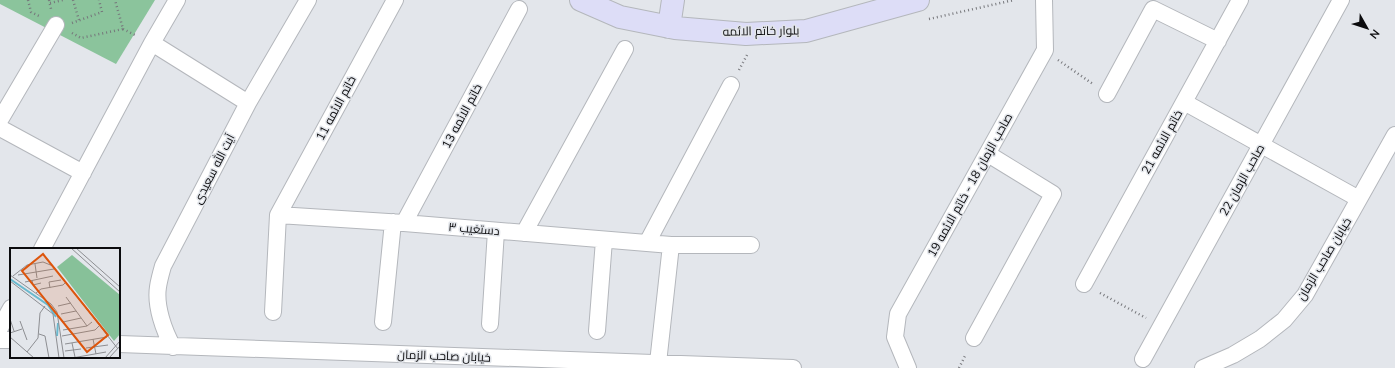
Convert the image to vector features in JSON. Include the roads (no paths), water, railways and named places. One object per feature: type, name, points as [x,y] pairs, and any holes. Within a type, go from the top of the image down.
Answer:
[{"type":"main road","name":"بلوار خاتم الائمه","points":[[581,0],[620,17],[669,26],[746,34],[806,31],[918,0]]},
{"type":"main road","points":[[669,26],[673,0]]},
{"type":"street","points":[[43,248],[152,43],[177,0]]},
{"type":"street","name":"آیت الله سعیدی","points":[[173,347],[166,334],[161,318],[159,303],[158,288],[163,266],[248,103],[308,0]]},
{"type":"street","name":"خاتم الائمه 11","points":[[278,215],[395,0]]},
{"type":"street","name":"صاحب الزمان 18 - خاتم الائمه 19","points":[[908,368],[895,337],[898,314],[1045,50],[1044,0]]},
{"type":"street","name":"خاتم الائمه 21","points":[[1084,284],[1240,0]]},
{"type":"street","name":"صاحب الزمان 22","points":[[1143,359],[1341,0]]},
{"type":"street","name":"خاتم الائمه 13","points":[[399,223],[519,9]]},
{"type":"street","points":[[1107,94],[1153,9],[1218,41]]},
{"type":"street","points":[[0,120],[58,26]]},
{"type":"street","points":[[152,43],[248,103]]},
{"type":"street","points":[[524,233],[625,49]]},
{"type":"street","points":[[647,243],[731,85]]},
{"type":"street","points":[[1184,102],[1359,199]]},
{"type":"street","points":[[0,128],[82,173]]},
{"type":"street","name":"خیابان صاحب الزمان","points":[[1203,368],[1233,355],[1260,339],[1284,320],[1305,295],[1395,135]]},
{"type":"street","points":[[974,338],[1053,194],[988,154]]},
{"type":"street","points":[[273,312],[278,215]]},
{"type":"street","name":"دستغیب ۳","points":[[278,215],[399,223],[671,245],[751,245]]},
{"type":"street","points":[[383,322],[399,223]]},
{"type":"street","points":[[490,324],[496,231]]},
{"type":"street","points":[[597,331],[604,240]]},
{"type":"street","points":[[658,363],[671,245]]},
{"type":"street","points":[[0,328],[10,310]]},
{"type":"street","name":"خیابان صاحب الزمان","points":[[120,344],[793,368]]}]
